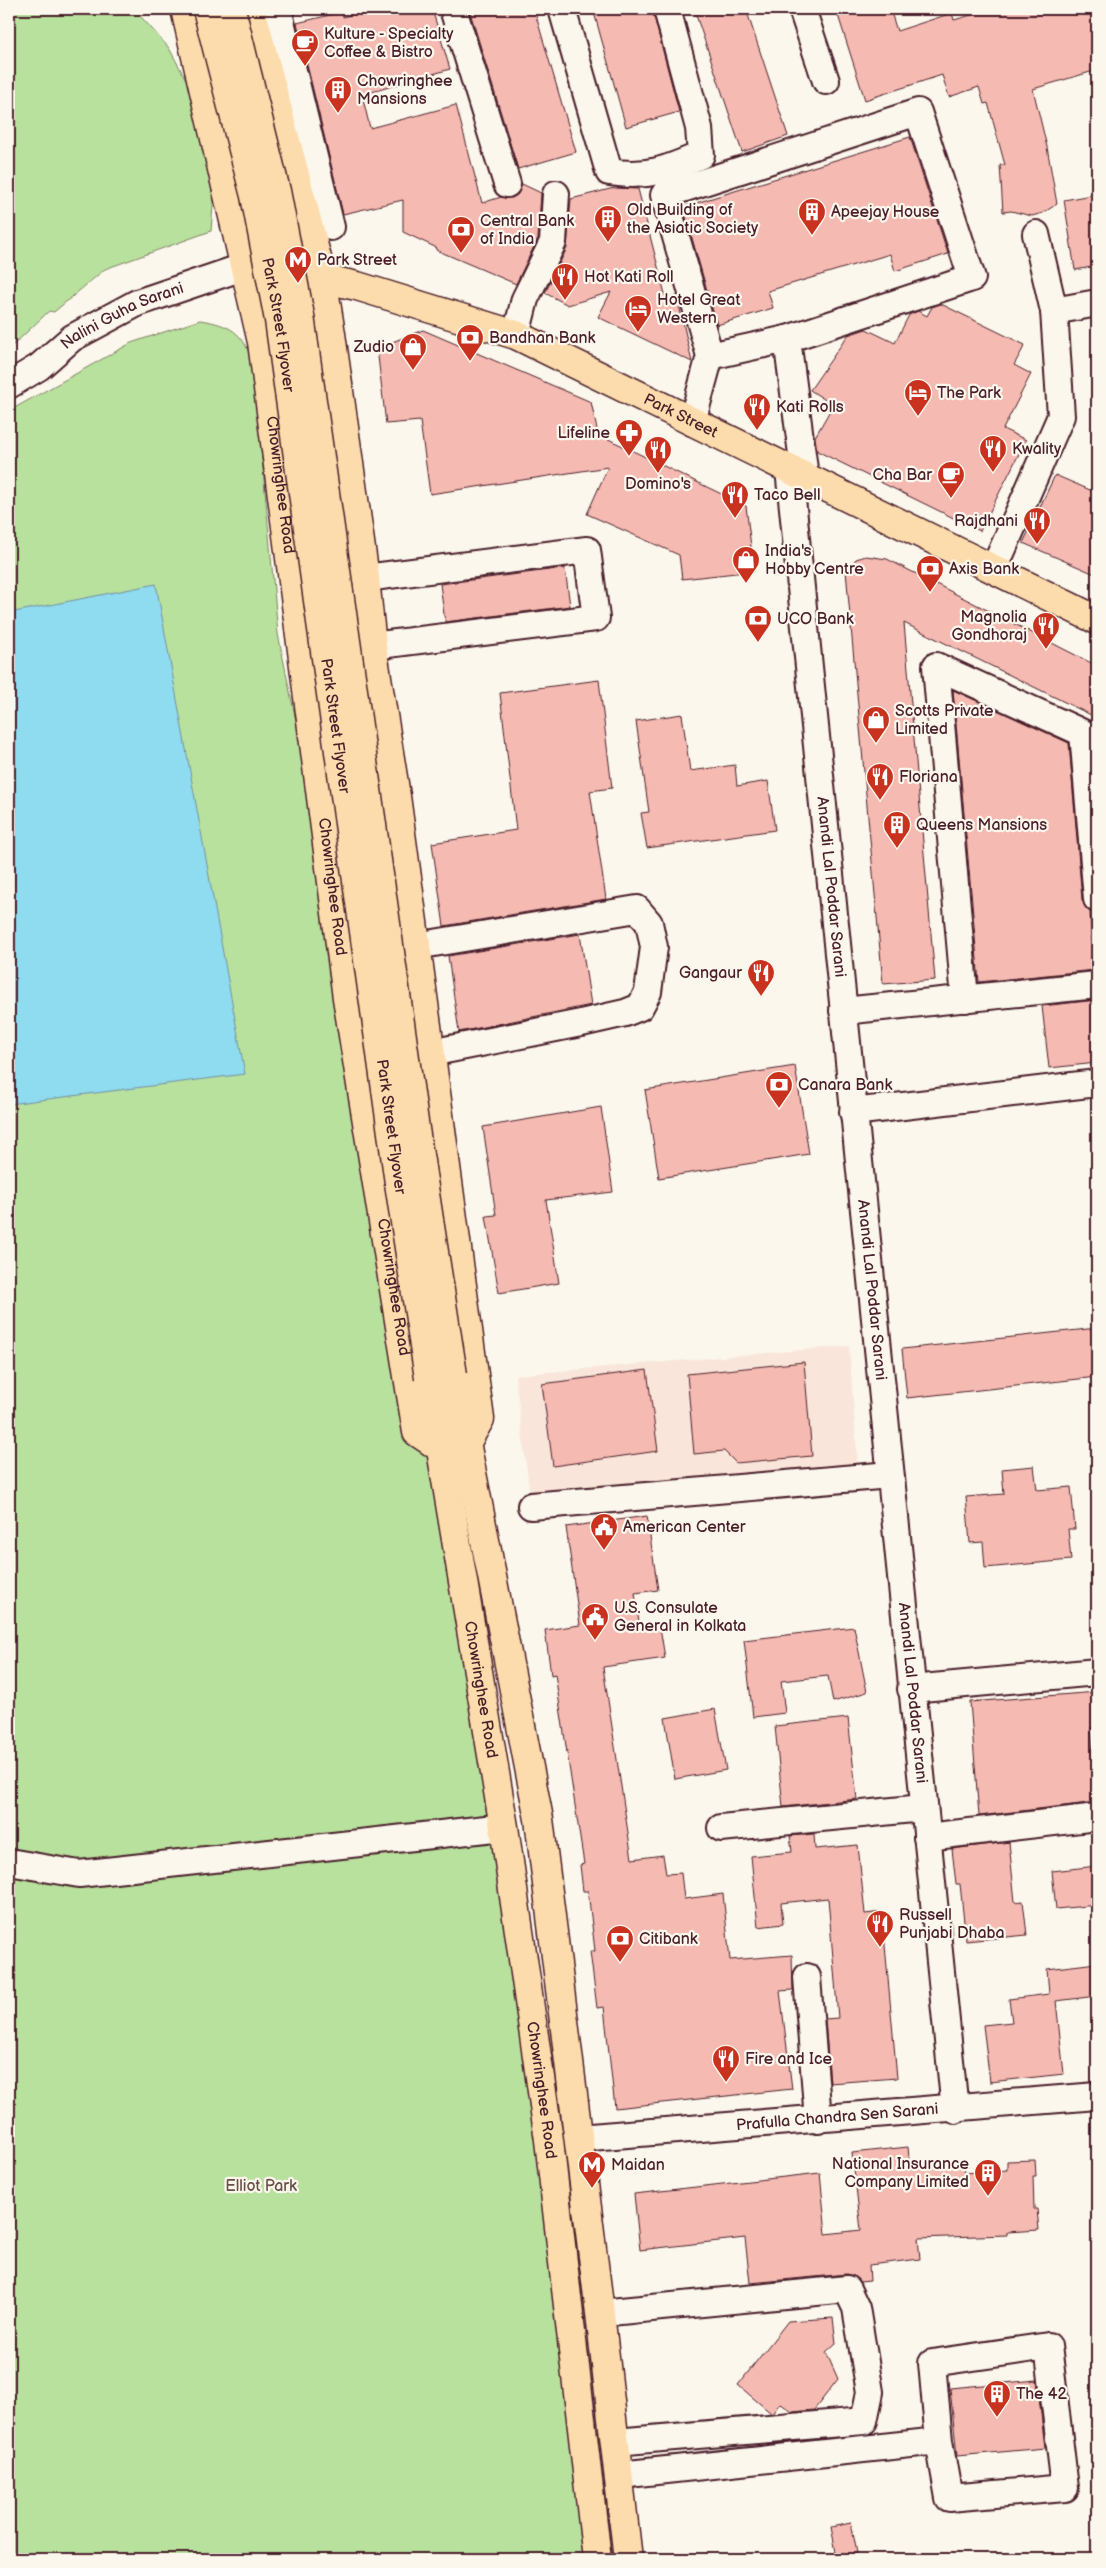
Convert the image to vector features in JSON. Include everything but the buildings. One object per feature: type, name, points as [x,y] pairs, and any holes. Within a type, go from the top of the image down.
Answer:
[{"type":"main road","points":[[255,9],[322,278],[365,578],[372,646],[396,796],[426,944],[440,1051],[480,1419],[451,1446]]},
{"type":"main road","name":"Park Street Flyover","points":[[255,9],[276,192],[300,316],[415,1129],[441,1377],[451,1446]]},
{"type":"main road","name":"Park Street Flyover","points":[[189,12],[255,196],[279,320],[399,1183],[441,1377]]},
{"type":"main road","name":"Chowringhee Road","points":[[189,12],[262,342],[347,998],[417,1432],[451,1446]]},
{"type":"main road","name":"Park Street","points":[[246,266],[322,278],[516,335],[994,570],[1096,616]]},
{"type":"main road","points":[[321,801],[336,784],[358,776],[380,781],[396,796]]},
{"type":"main road","name":"Chowringhee Road","points":[[451,1446],[541,2090],[597,2559]]},
{"type":"main road","name":"Chowringhee Road","points":[[451,1446],[539,1819],[600,2313],[628,2559]]},
{"type":"main road","points":[[541,2090],[572,2086]]},
{"type":"street","points":[[189,12],[255,9],[331,227]]},
{"type":"street","points":[[453,9],[507,184]]},
{"type":"street","points":[[562,9],[609,172],[634,176],[668,170],[701,155],[699,128],[667,9]]},
{"type":"street","points":[[802,9],[826,81]]},
{"type":"street","points":[[692,422],[710,356],[664,195],[918,112],[972,278],[787,339],[710,356]]},
{"type":"street","points":[[516,335],[525,299],[553,242],[556,194]]},
{"type":"street","points":[[994,570],[1061,416],[1054,311],[1036,234]]},
{"type":"street","name":"Nalini Guha Sarani","points":[[9,386],[39,367],[72,338],[137,303],[246,266]]},
{"type":"street","points":[[1054,311],[1097,302]]},
{"type":"street","name":"Anandi Lal Poddar Sarani","points":[[787,339],[843,1011],[955,2110]]},
{"type":"street","points":[[365,578],[587,550],[596,618],[372,646]]},
{"type":"street","points":[[965,999],[936,666],[1090,736],[1097,899]]},
{"type":"street","points":[[426,944],[637,909],[649,922],[654,947],[648,992],[640,1007],[625,1013],[440,1051]]},
{"type":"street","points":[[843,1011],[1097,985]]},
{"type":"street","points":[[854,1112],[1097,1083]]},
{"type":"street","points":[[531,1506],[890,1475]]},
{"type":"street","points":[[911,1690],[1097,1672]]},
{"type":"street","points":[[721,1828],[923,1808]]},
{"type":"street","points":[[927,1837],[1097,1817]]},
{"type":"street","points":[[9,1862],[80,1874],[504,1827]]},
{"type":"street","points":[[807,1977],[818,2120]]},
{"type":"street","name":"Prafulla Chandra Sen Sarani","points":[[578,2138],[955,2110],[1097,2096]]},
{"type":"street","points":[[600,2313],[847,2289],[856,2308],[870,2392],[864,2421],[615,2442]]},
{"type":"street","points":[[1048,2346],[1065,2488],[949,2498],[939,2441],[932,2363],[1048,2346]]},
{"type":"street","points":[[619,2474],[939,2441]]},
{"type":"shaded area","points":[[849,1346],[858,1467],[530,1495],[515,1375]]},
{"type":"green space","points":[[9,9],[134,9],[169,48],[196,98],[216,166],[211,231],[105,269],[54,312],[49,311],[9,349]]},
{"type":"green space","name":"Elliot Park","points":[[200,320],[222,325],[237,334],[247,348],[254,370],[278,634],[380,1127],[497,1795],[586,2559],[9,2559],[9,411],[131,343]]},
{"type":"water","points":[[156,584],[245,1074],[9,1104],[9,613]]},
{"type":"place","name":"Kulture - Specialty Coffee & Bistro","points":[[305,67]]},
{"type":"place","name":"Chowringhee Mansions","points":[[338,114]]},
{"type":"place","name":"Apeejay House","points":[[812,236]]},
{"type":"place","name":"Old Building of the Asiatic Society","points":[[608,243]]},
{"type":"place","name":"Central Bank of India","points":[[461,254]]},
{"type":"place","name":"Park Street","points":[[298,284]]},
{"type":"place","name":"Hot Kati Roll","points":[[565,301]]},
{"type":"place","name":"Hotel Great Western","points":[[638,333]]},
{"type":"place","name":"Bandhan Bank","points":[[470,362]]},
{"type":"place","name":"Zudio","points":[[413,371]]},
{"type":"place","name":"The Park","points":[[918,417]]},
{"type":"place","name":"Kati Rolls","points":[[757,431]]},
{"type":"place","name":"Lifeline","points":[[629,457]]},
{"type":"place","name":"Kwality","points":[[993,473]]},
{"type":"place","name":"Domino's","points":[[658,474]]},
{"type":"place","name":"Cha Bar","points":[[951,499]]},
{"type":"place","name":"Taco Bell","points":[[735,519]]},
{"type":"place","name":"Rajdhani","points":[[1037,545]]},
{"type":"place","name":"India's Hobby Centre","points":[[746,584]]},
{"type":"place","name":"Axis Bank","points":[[930,593]]},
{"type":"place","name":"UCO Bank","points":[[758,643]]},
{"type":"place","name":"Magnolia Gondhoraj","points":[[1046,650]]},
{"type":"place","name":"Scotts Private Limited","points":[[876,744]]},
{"type":"place","name":"Floriana","points":[[880,801]]},
{"type":"place","name":"Queens Mansions","points":[[897,849]]},
{"type":"place","name":"Gangaur","points":[[761,997]]},
{"type":"place","name":"Canara Bank","points":[[779,1109]]},
{"type":"place","name":"American Center","points":[[604,1551]]},
{"type":"place","name":"U.S. Consulate General in Kolkata","points":[[595,1641]]},
{"type":"place","name":"Russell Punjabi Dhaba","points":[[880,1948]]},
{"type":"place","name":"Citibank","points":[[620,1963]]},
{"type":"place","name":"Fire and Ice","points":[[726,2083]]},
{"type":"place","name":"Maidan","points":[[592,2189]]},
{"type":"place","name":"National Insurance Company Limited","points":[[988,2197]]},
{"type":"place","name":"The 42","points":[[997,2418]]}]
